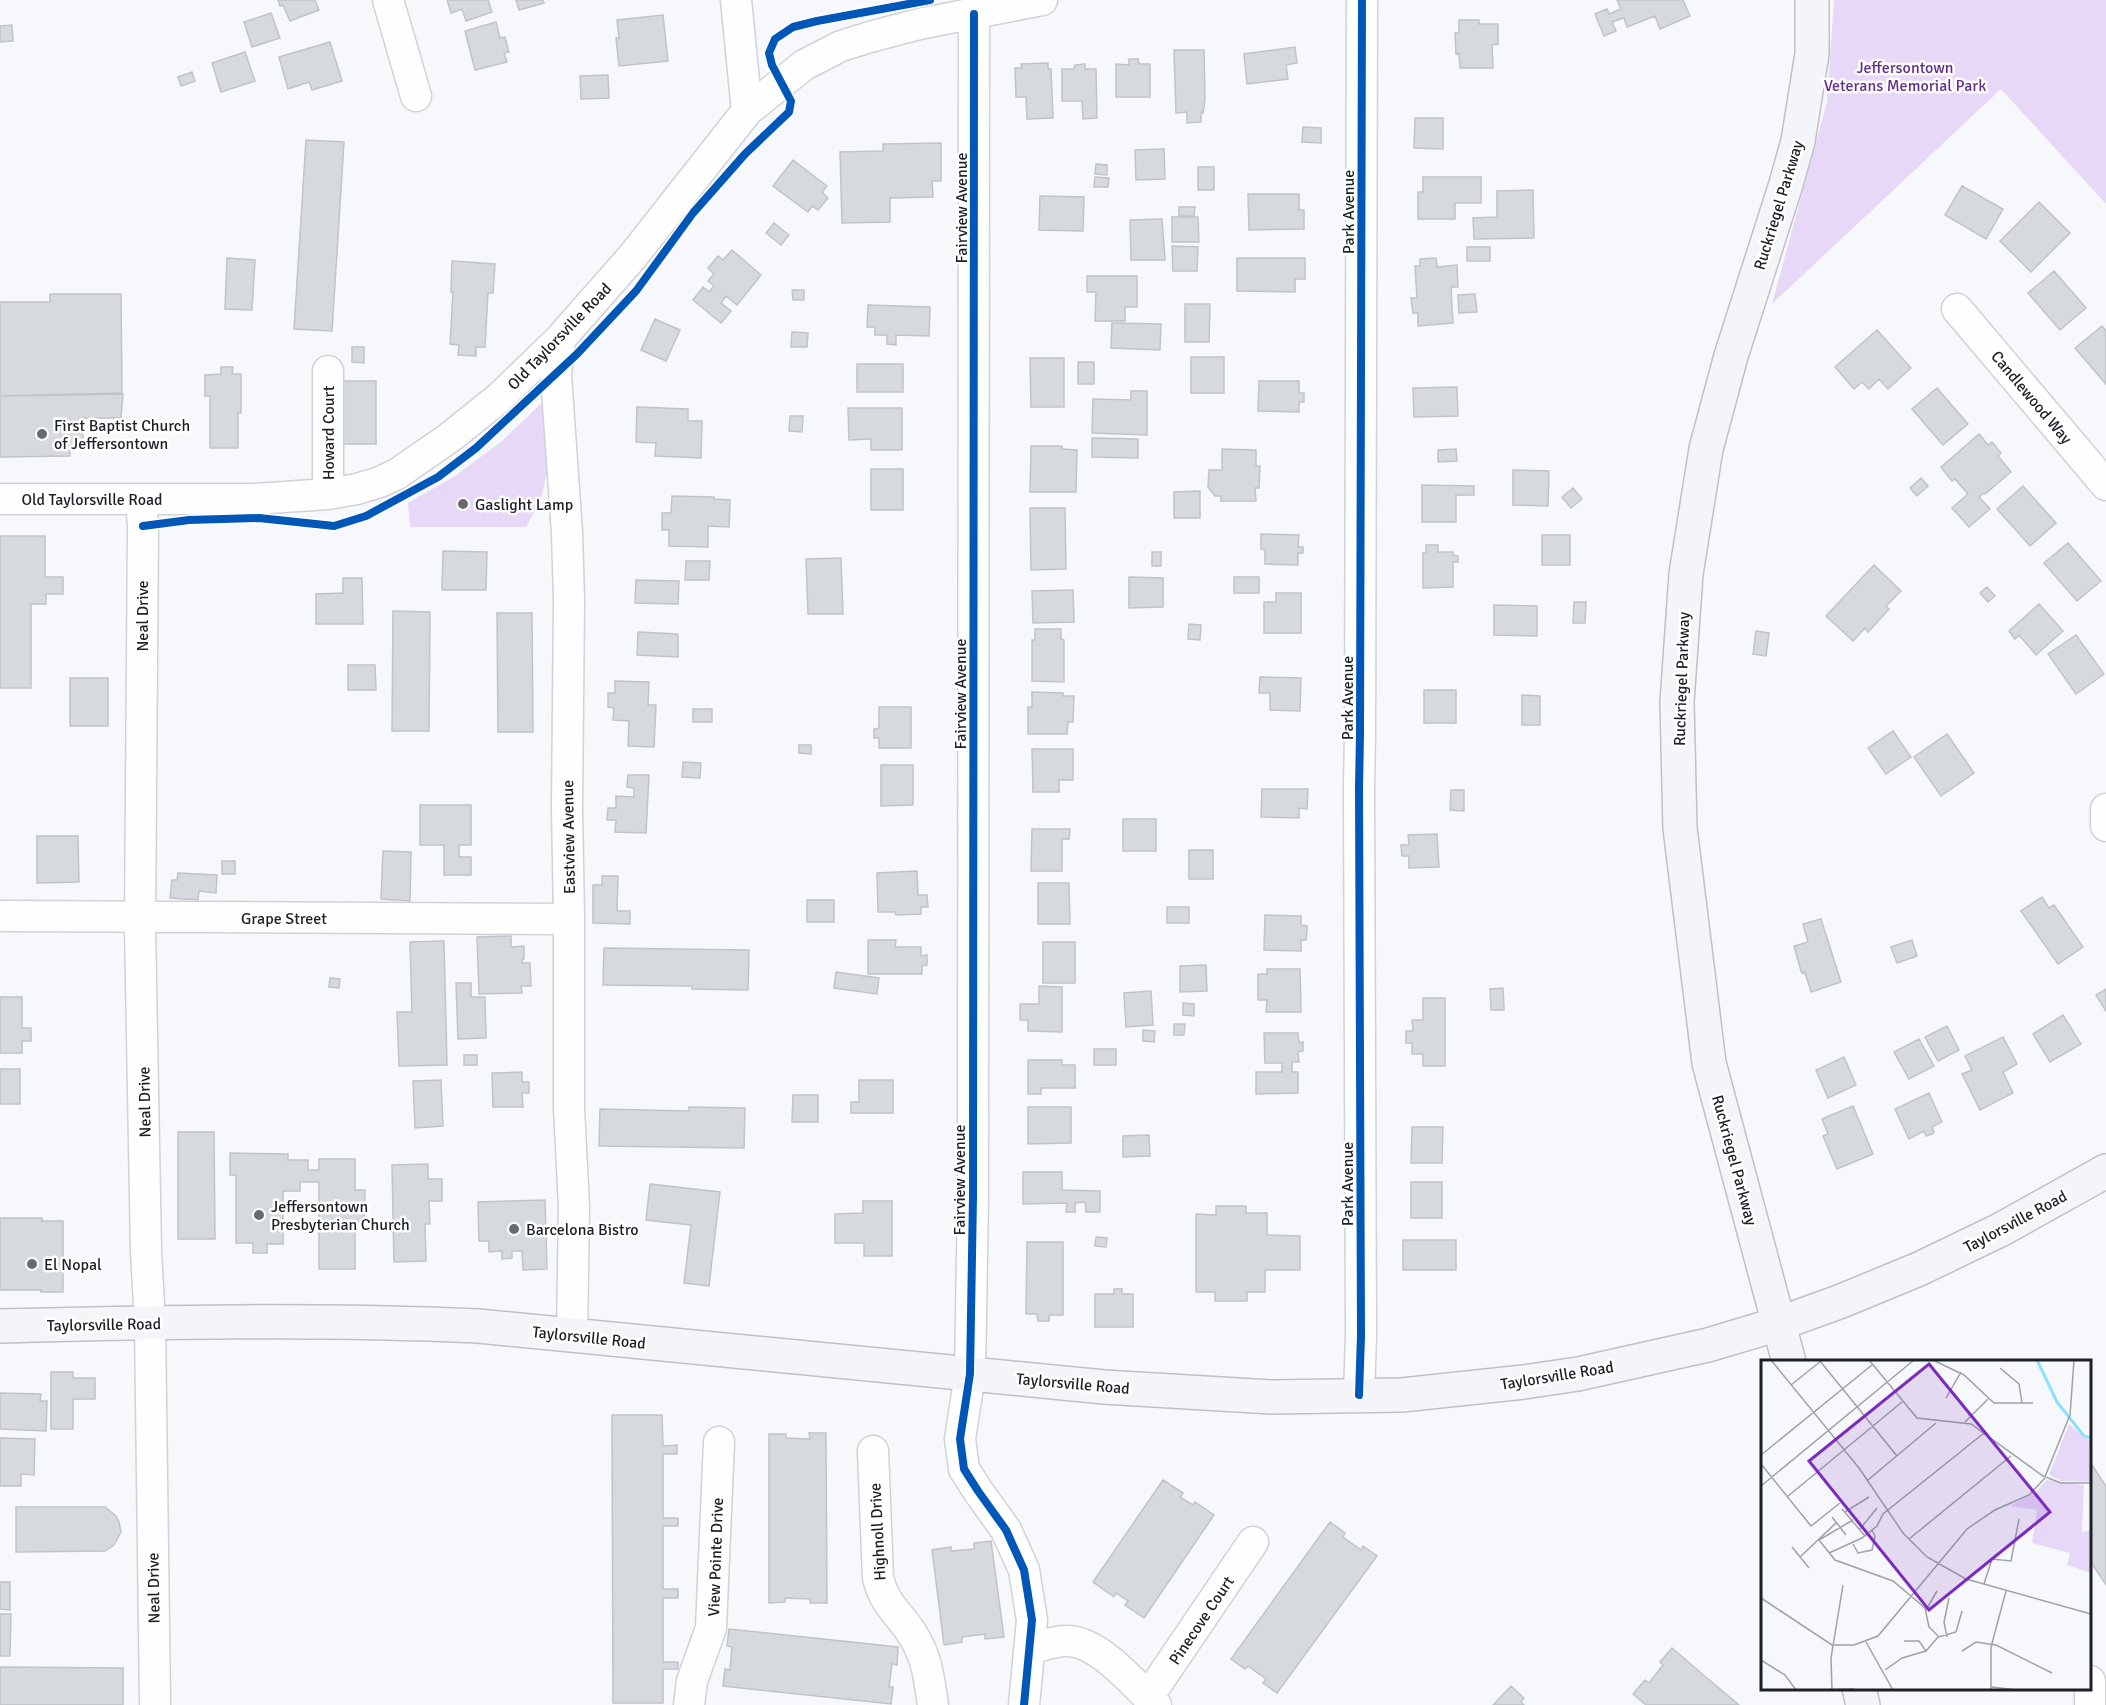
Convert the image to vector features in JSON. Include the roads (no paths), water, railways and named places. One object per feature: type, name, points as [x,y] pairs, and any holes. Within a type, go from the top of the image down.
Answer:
[{"type":"main road","name":"Ruckriegel Parkway","points":[[1789,1360],[1709,1063],[1680,828],[1677,702],[1686,574],[1707,449],[1731,356],[1798,141],[1812,54],[1812,0]]},
{"type":"main road","name":"Taylorsville Road","points":[[0,1326],[150,1322],[406,1323],[495,1327],[1104,1387],[1271,1397],[1413,1394],[1578,1374],[1708,1345],[1778,1324],[1919,1269],[2000,1230],[2106,1171]]},
{"type":"main road","points":[[1859,1690],[1863,1705]]},
{"type":"street","points":[[388,0],[416,96]]},
{"type":"street","points":[[736,0],[747,111]]},
{"type":"street","name":"Old Taylorsville Road","points":[[0,500],[253,499],[328,494],[357,489],[397,474],[449,438],[499,398],[560,339],[633,256],[747,111],[804,64],[841,46],[920,24],[1042,0]]},
{"type":"street","name":"Park Avenue","points":[[1359,1395],[1361,1336],[1359,787],[1362,0]]},
{"type":"street","name":"Fairview Avenue","points":[[974,14],[973,1196],[970,1374],[960,1439],[964,1468],[1006,1530],[1024,1570],[1032,1620],[1024,1705]]},
{"type":"street","name":"Candlewood Way","points":[[1957,309],[2106,485]]},
{"type":"street","name":"Eastview Avenue","points":[[560,339],[556,375],[569,600],[567,807],[569,1108],[574,1208],[572,1336]]},
{"type":"street","name":"Howard Court","points":[[328,371],[328,494]]},
{"type":"street","name":"Neal Drive","points":[[141,499],[141,917],[146,1252],[150,1322],[155,1705]]},
{"type":"street","points":[[2106,809],[2106,826]]},
{"type":"street","name":"Grape Street","points":[[0,916],[569,918]]},
{"type":"street","name":"View Pointe Drive","points":[[689,1705],[692,1681],[711,1628],[719,1442]]},
{"type":"street","name":"Highnoll Drive","points":[[873,1451],[878,1578],[882,1594],[913,1635],[926,1660],[933,1705]]},
{"type":"street","name":"Pinecove Court","points":[[1152,1701],[1253,1542]]},
{"type":"street","points":[[1029,1648],[1066,1641],[1082,1642],[1101,1653],[1152,1701]]},
{"type":"place","name":"First Baptist Church of Jeffersontown","points":[[42,434]]},
{"type":"place","name":"Gaslight Lamp","points":[[463,504]]},
{"type":"place","name":"Jeffersontown Presbyterian Church","points":[[259,1215]]},
{"type":"place","name":"Barcelona Bistro","points":[[514,1229]]},
{"type":"place","name":"El Nopal","points":[[32,1264]]},
{"type":"park label","name":"Jeffersontown Veterans Memorial Park","points":[[1905,76]]}]
